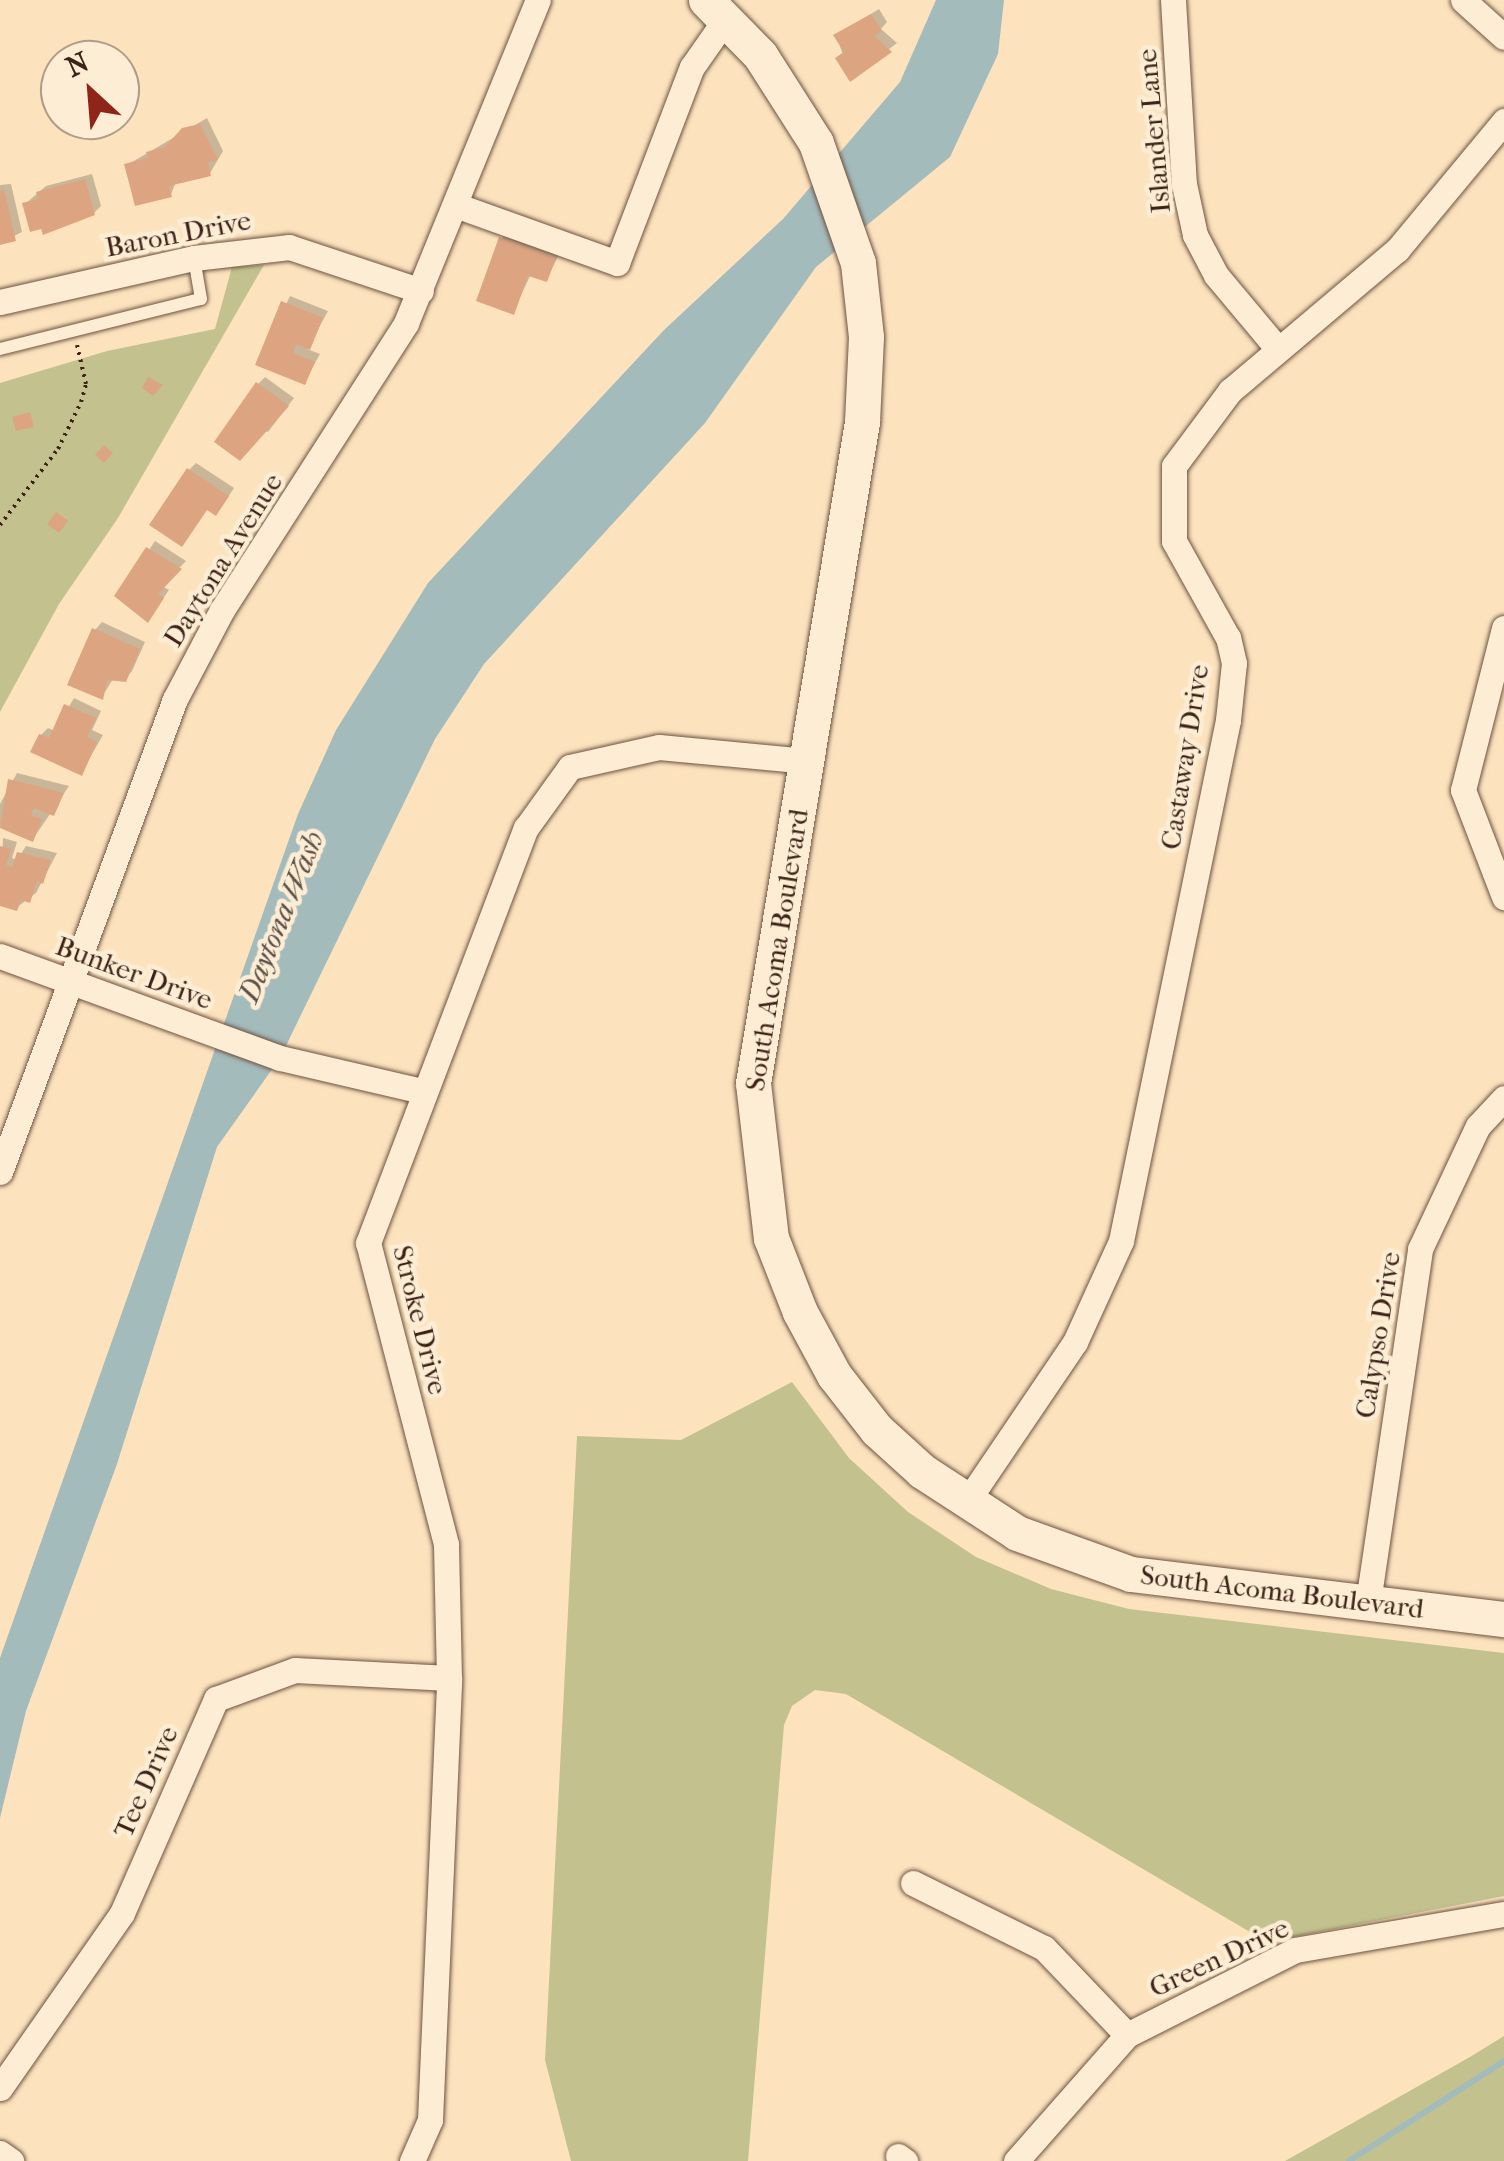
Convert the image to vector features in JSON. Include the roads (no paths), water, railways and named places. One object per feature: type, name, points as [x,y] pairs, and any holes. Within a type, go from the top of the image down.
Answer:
[{"type":"main road","name":"South Acoma Boulevard","points":[[717,9],[816,142],[858,263],[866,337],[862,422],[753,1083],[771,1238],[834,1375],[877,1430],[966,1503],[1017,1534],[1131,1574],[1504,1619]]},
{"type":"street","name":"Daytona Avenue","points":[[0,1172],[72,982],[133,802],[202,646],[386,359],[458,206],[538,0]]},
{"type":"street","name":"Islander Lane","points":[[1173,0],[1184,184],[1195,235],[1216,275],[1277,348]]},
{"type":"street","points":[[1462,0],[1504,36]]},
{"type":"street","points":[[458,206],[617,263],[717,9]]},
{"type":"street","name":"Castaway Drive","points":[[966,1503],[1075,1342],[1122,1241],[1233,682],[1228,638],[1174,541],[1174,466],[1230,391],[1397,250],[1504,121]]},
{"type":"street","name":"Baron Drive","points":[[0,302],[194,258],[289,246],[421,291]]},
{"type":"street","points":[[1504,628],[1463,790],[1504,897]]},
{"type":"street","name":"Stroke Drive","points":[[412,2161],[430,2120],[449,1678],[446,1544],[368,1243],[422,1091],[526,828],[570,767],[659,747],[806,761]]},
{"type":"street","name":"Bunker Drive","points":[[0,956],[280,1058],[422,1091]]},
{"type":"street","name":"Calypso Drive","points":[[1368,1602],[1420,1249],[1478,1126],[1504,1098]]},
{"type":"street","name":"Tee Drive","points":[[0,2088],[122,1913],[216,1699],[295,1670],[449,1678]]},
{"type":"street","points":[[913,1883],[1044,1948],[1127,2035]]},
{"type":"street","name":"Green Drive","points":[[1016,2161],[1127,2035],[1295,1950],[1504,1914]]},
{"type":"street","points":[[0,2154],[11,2161]]},
{"type":"lane","points":[[0,349],[201,299],[194,258]]},
{"type":"water","name":"Daytona Wash","points":[[936,0],[1004,0],[998,54],[950,157],[816,267],[705,423],[484,664],[435,739],[280,1058],[217,1147],[117,1464],[26,1711],[0,1818],[0,1658],[298,814],[336,730],[428,583],[664,330],[783,219],[900,82]]},
{"type":"waterway","points":[[1349,2161],[1504,2061]]}]
